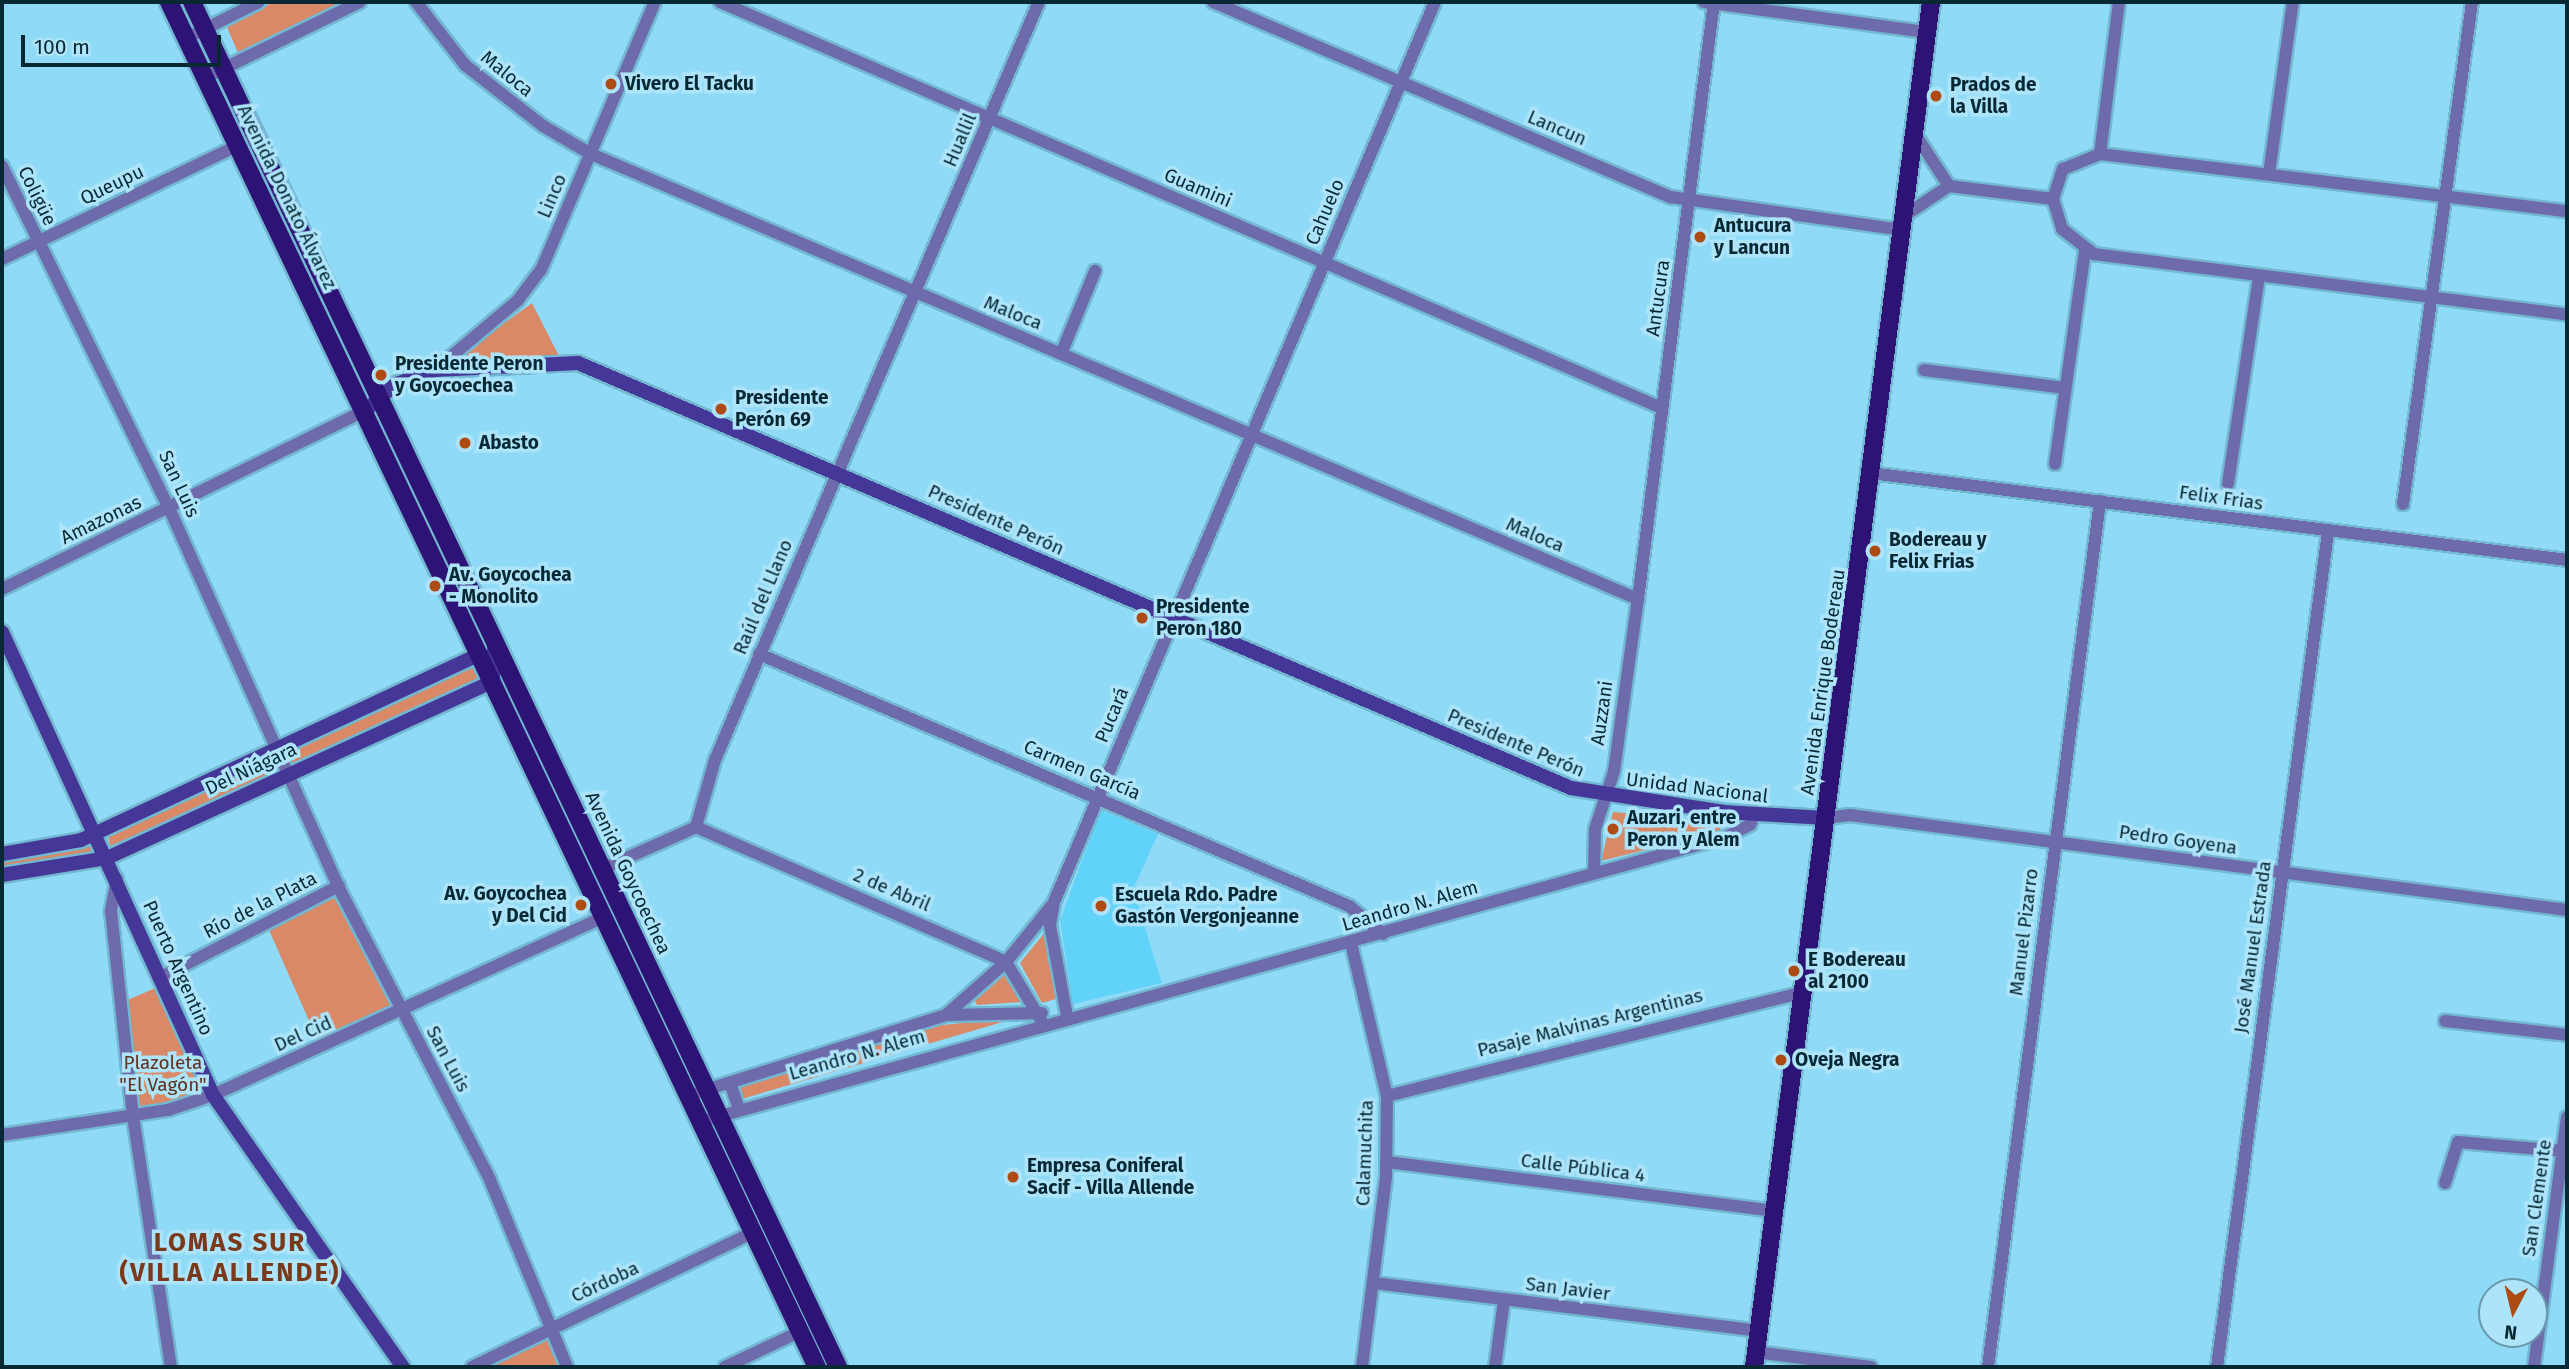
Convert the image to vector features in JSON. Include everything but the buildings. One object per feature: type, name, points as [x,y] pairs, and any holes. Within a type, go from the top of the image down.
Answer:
[{"type":"main road","name":"Avenida Donato Álvarez","points":[[169,2],[366,410]]},
{"type":"main road","name":"Avenida Donato Álvarez","points":[[192,2],[381,396]]},
{"type":"main road","name":"Avenida Enrique Bodereau","points":[[1755,1360],[1931,2]]},
{"type":"main road","name":"Presidente Perón","points":[[366,410],[381,396],[435,370],[578,363],[837,471],[1173,620],[1605,797]]},
{"type":"main road","name":"Avenida Goycoechea","points":[[381,396],[838,1367]]},
{"type":"main road","name":"Avenida Goycoechea","points":[[366,410],[489,666],[686,1096],[817,1367]]},
{"type":"main road","name":"Puerto Argentino","points":[[2,632],[117,878],[213,1095],[403,1367]]},
{"type":"main road","points":[[494,640],[489,666],[511,676]]},
{"type":"main road","name":"Del Niágara","points":[[2,853],[96,834],[277,747],[489,666]]},
{"type":"main road","name":"Del Niágara","points":[[2,875],[107,858],[288,772],[489,666]]},
{"type":"main road","name":"Unidad Nacional","points":[[1605,797],[1754,815],[1826,818]]},
{"type":"street","points":[[187,38],[259,2]]},
{"type":"street","points":[[206,77],[360,2]]},
{"type":"street","name":"Maloca","points":[[416,2],[465,65],[542,126],[591,153],[1251,437],[1638,599]]},
{"type":"street","name":"Linco","points":[[435,370],[536,278],[655,2]]},
{"type":"street","name":"Guamini","points":[[720,2],[1662,408]]},
{"type":"street","name":"Huallil","points":[[915,293],[1039,2]]},
{"type":"street","name":"Lancun","points":[[1213,2],[1400,83],[1691,202],[1903,223]]},
{"type":"street","name":"Cahuelo","points":[[1251,437],[1434,2]]},
{"type":"street","points":[[1710,2],[1927,32]]},
{"type":"street","name":"Antucura","points":[[1638,599],[1691,202],[1710,2]]},
{"type":"street","points":[[2100,154],[2119,2]]},
{"type":"street","points":[[2269,174],[2293,2]]},
{"type":"street","points":[[2403,504],[2472,2]]},
{"type":"street","points":[[1915,134],[1950,186]]},
{"type":"street","name":"Queupu","points":[[2,259],[239,145]]},
{"type":"street","points":[[2567,211],[2100,154],[2063,169],[2053,199],[2062,229],[2085,250],[2259,276],[2431,296],[2567,316]]},
{"type":"street","name":"Coligüe","points":[[2,166],[38,242]]},
{"type":"street","points":[[1903,223],[1950,186],[2053,199]]},
{"type":"street","name":"San Luis","points":[[38,242],[169,508],[277,747]]},
{"type":"street","points":[[2055,464],[2085,250]]},
{"type":"street","points":[[1061,354],[1095,271]]},
{"type":"street","points":[[2228,484],[2259,276]]},
{"type":"street","name":"Raúl del Llano","points":[[696,827],[715,760],[915,293]]},
{"type":"street","points":[[1924,370],[2065,388]]},
{"type":"street","name":"Amazonas","points":[[2,589],[366,410]]},
{"type":"street","name":"Pucará","points":[[1067,1016],[1050,925],[1054,902],[1251,437]]},
{"type":"street","name":"Felix Frias","points":[[1870,473],[2567,560]]},
{"type":"street","name":"Manuel Pizarro","points":[[1988,1367],[2100,501]]},
{"type":"street","name":"José Manuel Estrada","points":[[2217,1367],[2328,532]]},
{"type":"street","name":"Auzzani","points":[[1594,873],[1595,829],[1605,797],[1638,599]]},
{"type":"street","name":"Carmen García","points":[[759,654],[1349,906],[1383,934]]},
{"type":"street","points":[[277,747],[288,772]]},
{"type":"street","name":"San Luis","points":[[288,772],[339,886],[490,1180],[549,1330],[567,1367]]},
{"type":"street","name":"Leandro N. Alem","points":[[686,1096],[946,1015],[1067,1016],[1351,943],[1726,837],[1750,825],[1754,815]]},
{"type":"street","name":"Pedro Goyena","points":[[1826,818],[1850,815],[2567,910]]},
{"type":"street","points":[[604,868],[696,827]]},
{"type":"street","name":"2 de Abril","points":[[696,827],[1006,962]]},
{"type":"street","points":[[117,878],[111,911],[133,1116],[171,1367]]},
{"type":"street","name":"Río de la Plata","points":[[161,976],[339,886]]},
{"type":"street","name":"Leandro N. Alem","points":[[946,1015],[1006,962],[1054,902]]},
{"type":"street","name":"Del Cid","points":[[2,1135],[133,1116],[213,1095],[402,1013],[604,917]]},
{"type":"street","name":"Calamuchita","points":[[1351,943],[1387,1096],[1387,1162],[1362,1367]]},
{"type":"street","points":[[1006,962],[1040,1017]]},
{"type":"street","name":"Pasaje Malvinas Argentinas","points":[[1387,1096],[1804,992]]},
{"type":"street","name":"Leandro N. Alem","points":[[699,1122],[1040,1017]]},
{"type":"street","points":[[2445,1021],[2567,1035]]},
{"type":"street","points":[[730,1083],[739,1109]]},
{"type":"street","name":"San Clemente","points":[[2534,1367],[2567,1117]]},
{"type":"street","points":[[2445,1183],[2458,1142],[2563,1151]]},
{"type":"street","name":"Calle Pública 4","points":[[1387,1162],[1775,1211]]},
{"type":"street","name":"Córdoba","points":[[472,1367],[754,1232]]},
{"type":"street","name":"San Javier","points":[[1374,1283],[1758,1331]]},
{"type":"street","points":[[1495,1367],[1504,1300]]},
{"type":"street","points":[[725,1367],[801,1331]]},
{"type":"street","points":[[1755,1360],[1871,1367]]},
{"type":"shaded area","name":"Escuela Rdo. Padre Gastón Vergonjeanne","points":[[1101,810],[1158,834],[1133,889],[1162,983],[1073,1004],[1060,920]]},
{"type":"green space","points":[[273,2],[349,2],[239,55],[227,27]]},
{"type":"green space","points":[[532,303],[561,360],[451,362]]},
{"type":"green space","points":[[474,664],[481,679],[290,768],[282,749]]},
{"type":"green space","points":[[274,755],[281,772],[110,846],[108,836]]},
{"type":"green space","points":[[1613,812],[1721,822],[1720,831],[1601,861]]},
{"type":"green space","points":[[89,844],[94,856],[2,871],[2,858]]},
{"type":"green space","points":[[336,895],[395,1010],[318,1041],[269,930]]},
{"type":"green space","points":[[1046,931],[1059,998],[1042,1003],[1020,963]]},
{"type":"green space","points":[[1007,973],[1022,1002],[977,1005],[975,1001]]},
{"type":"green space","name":"Plazoleta \"El Vagón\"","points":[[160,986],[205,1094],[137,1112],[123,1002]]},
{"type":"green space","points":[[1016,1018],[742,1099],[737,1085],[942,1025]]},
{"type":"green space","points":[[546,1336],[560,1367],[475,1367]]},
{"type":"place","name":"Vivero El Tacku","points":[[611,84]]},
{"type":"place","name":"Prados de la Villa","points":[[1936,96]]},
{"type":"place","name":"Antucura y Lancun","points":[[1700,237]]},
{"type":"place","name":"Presidente Peron y Goycoechea","points":[[381,375]]},
{"type":"place","name":"Presidente Perón 69","points":[[721,409]]},
{"type":"place","name":"Abasto","points":[[465,443]]},
{"type":"place","name":"Bodereau y Felix Frias","points":[[1875,551]]},
{"type":"place","name":"Av. Goycochea - Monolito","points":[[435,586]]},
{"type":"place","name":"Presidente Peron 180","points":[[1142,618]]},
{"type":"place","name":"Auzari, entre Peron y Alem","points":[[1613,829]]},
{"type":"place","name":"Av. Goycochea y Del Cid","points":[[581,905]]},
{"type":"place","name":"Escuela Rdo. Padre Gastón Vergonjeanne","points":[[1101,906]]},
{"type":"place","name":"E Bodereau al 2100","points":[[1794,971]]},
{"type":"place","name":"Oveja Negra","points":[[1781,1060]]},
{"type":"place","name":"Empresa Coniferal Sacif - Villa Allende","points":[[1013,1177]]},
{"type":"district","name":"LOMAS SUR (VILLA ALLENDE)","points":[[230,1258]]}]
